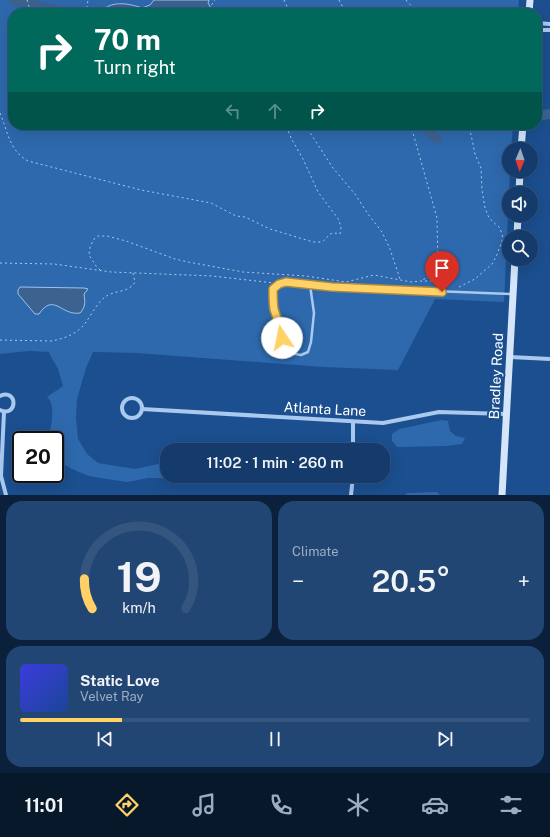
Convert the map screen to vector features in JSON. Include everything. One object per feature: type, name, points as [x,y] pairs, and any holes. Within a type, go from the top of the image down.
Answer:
[{"type":"street","points":[[522,142],[523,130]]},
{"type":"street","name":"Bradley Road","points":[[502,495],[515,266]]},
{"type":"street","points":[[510,357],[550,359]]},
{"type":"street","points":[[0,396],[6,394],[14,400],[11,410],[2,411],[1,476],[6,495]]},
{"type":"street","name":"Atlanta Lane","points":[[132,398],[139,402],[142,409],[138,415],[131,418],[124,414],[122,407],[125,400],[132,398]]},
{"type":"street","name":"Atlanta Lane","points":[[142,409],[383,423],[439,412],[506,414]]},
{"type":"street","points":[[353,422],[353,443]]},
{"type":"street","points":[[350,495],[352,483]]},
{"type":"lane","points":[[310,285],[314,313],[311,342],[308,352],[301,355],[284,352],[282,347],[281,328],[274,308],[273,289],[279,284],[286,282],[332,287],[513,294]]},
{"type":"path","points":[[406,0],[413,8]]},
{"type":"path","points":[[0,113],[10,143],[19,156],[28,161],[141,190],[211,203],[236,216],[245,217],[270,229],[313,242],[322,242],[330,233],[333,232],[340,234],[341,228],[339,220],[318,192],[288,130]]},
{"type":"path","points":[[308,130],[333,168],[355,194],[382,232],[390,249],[400,280]]},
{"type":"path","points":[[100,270],[89,255],[90,247],[94,239],[98,236],[107,236],[126,241],[175,259],[243,272],[306,276],[346,282],[374,275],[411,282],[421,280],[438,270],[438,224],[426,174],[412,130]]},
{"type":"path","points":[[456,288],[464,286],[475,279],[492,264],[503,238],[500,228],[489,218],[485,208],[481,168],[475,154],[470,130]]},
{"type":"path","points":[[0,263],[54,264],[78,268],[133,273],[212,276],[279,284]]},
{"type":"path","points":[[0,340],[51,341],[59,340],[73,333],[85,324],[104,297],[133,286],[135,282],[133,273]]},
{"type":"path","points":[[421,280],[432,281],[451,288]]},
{"type":"shaded area","points":[[0,0],[519,0],[518,8],[8,8],[8,130],[513,130],[512,142],[502,142],[502,178],[510,178],[509,186],[502,186],[502,222],[508,222],[507,230],[502,230],[502,266],[506,266],[504,302],[435,299],[398,370],[323,367],[137,353],[93,352],[86,368],[77,399],[76,418],[78,439],[87,454],[98,463],[135,469],[160,464],[160,478],[148,478],[127,482],[89,476],[64,464],[64,431],[50,431],[52,406],[47,397],[63,386],[58,369],[49,353],[50,352],[29,351],[0,354]]},
{"type":"shaded area","points":[[154,0],[209,0],[208,3],[211,8],[142,8],[150,5]]},
{"type":"shaded area","points":[[114,4],[131,5],[142,8],[106,8]]},
{"type":"shaded area","points":[[20,287],[88,289],[84,294],[85,302],[80,313],[73,313],[58,306],[49,305],[39,314],[35,314],[18,294]]},
{"type":"shaded area","points":[[442,420],[448,421],[450,431],[456,436],[465,438],[462,444],[447,446],[397,447],[392,441],[392,434],[399,429]]},
{"type":"shaded area","points":[[437,492],[440,495],[405,495],[407,493]]},
{"type":"waterway","points":[[13,0],[47,8]]},
{"type":"waterway","points":[[542,115],[550,114]]},
{"type":"waterway","points":[[428,130],[437,139]]},
{"type":"route","points":[[282,338],[281,328],[274,308],[273,289],[279,284],[286,282],[332,287],[442,292]]}]
